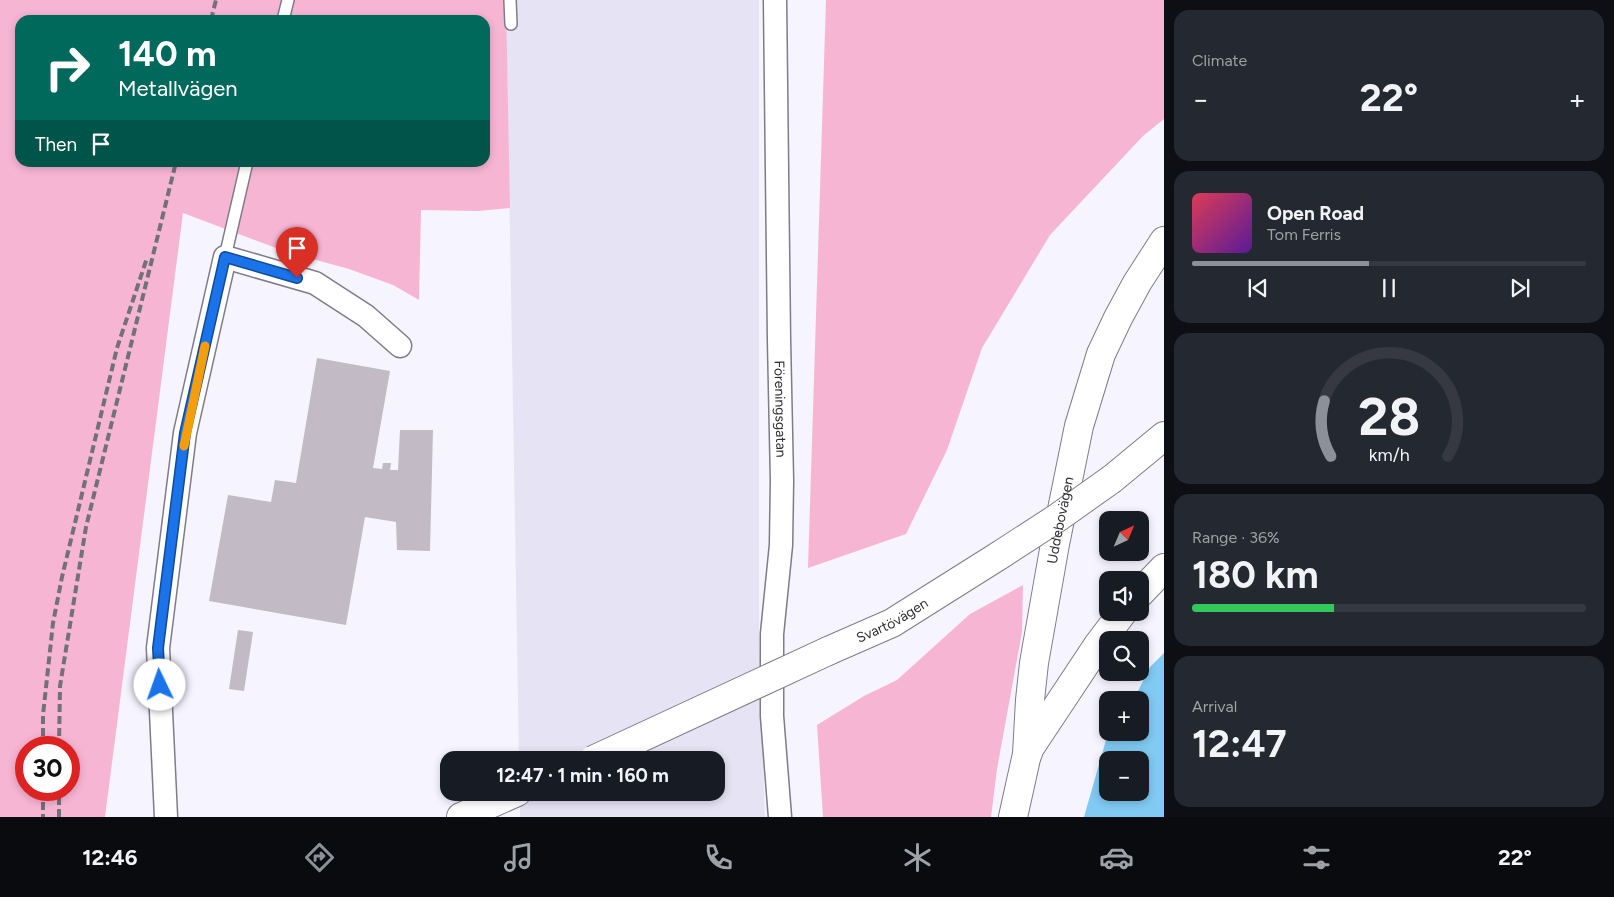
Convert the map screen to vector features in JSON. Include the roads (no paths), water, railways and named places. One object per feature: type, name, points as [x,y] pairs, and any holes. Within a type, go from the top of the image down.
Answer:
[{"type":"main road","name":"Uddebovägen","points":[[1013,817],[1027,754],[1034,663],[1054,544],[1078,426],[1093,377],[1109,336],[1137,283],[1164,241]]},
{"type":"main road","name":"Svartövägen","points":[[613,751],[892,623],[1057,518],[1112,479],[1164,436]]},
{"type":"main road","points":[[1149,584],[1164,568]]},
{"type":"main road","points":[[1027,754],[1098,645],[1116,621]]},
{"type":"main road","points":[[461,817],[497,801]]},
{"type":"street","name":"Föreningsgatan","points":[[775,0],[778,340],[782,481],[781,545],[772,634],[772,716],[780,817]]},
{"type":"street","points":[[166,817],[158,648],[185,433],[225,257],[315,283],[366,316],[400,346]]},
{"type":"lane","points":[[284,15],[288,0]]},
{"type":"lane","points":[[510,0],[511,24]]},
{"type":"lane","points":[[225,257],[246,167]]},
{"type":"water","points":[[1164,653],[1164,817],[1084,817],[1099,764],[1099,801],[1149,801],[1149,751],[1103,751],[1106,741],[1149,741],[1149,691],[1138,691],[1143,681],[1149,681],[1149,669]]},
{"type":"railway","points":[[212,15],[216,0]]},
{"type":"railway","points":[[59,736],[60,686],[86,527],[175,167]]},
{"type":"railway","points":[[43,736],[43,715],[53,623],[62,577],[117,348],[147,258]]},
{"type":"railway","points":[[43,801],[43,817]]},
{"type":"railway","points":[[59,801],[59,817]]}]
